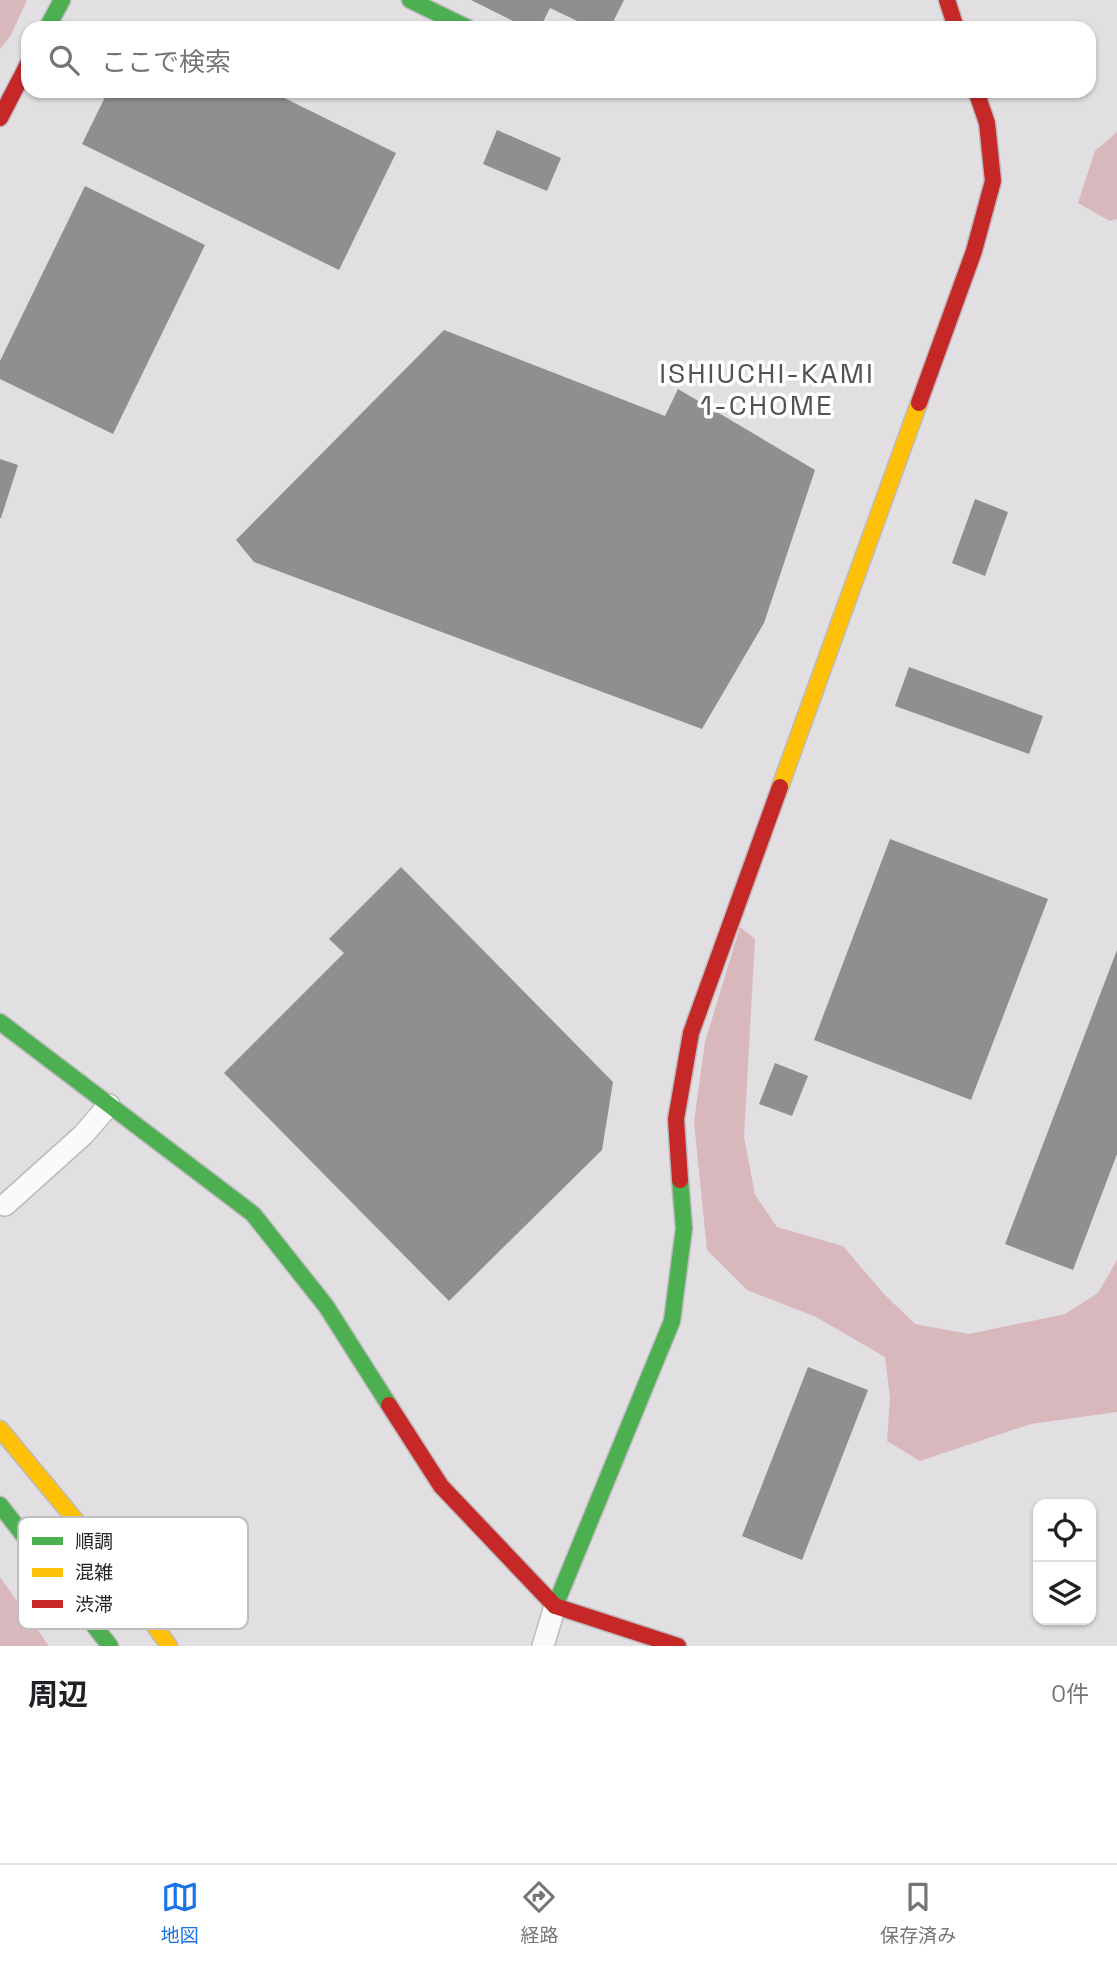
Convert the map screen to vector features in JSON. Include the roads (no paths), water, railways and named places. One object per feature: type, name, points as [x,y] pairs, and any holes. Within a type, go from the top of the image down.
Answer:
[{"type":"main road","points":[[51,21],[62,0]]},
{"type":"main road","points":[[411,0],[454,21]]},
{"type":"main road","points":[[947,0],[954,21]]},
{"type":"main road","points":[[0,118],[21,78]]},
{"type":"main road","points":[[555,1606],[671,1321],[684,1228],[676,1119],[691,1032],[974,251],[993,181],[987,123],[978,98]]},
{"type":"main road","points":[[0,1021],[253,1214],[326,1306],[441,1486],[555,1606],[678,1646]]},
{"type":"main road","points":[[0,1429],[73,1517]]},
{"type":"main road","points":[[0,1504],[18,1526]]},
{"type":"main road","points":[[0,1518],[18,1537]]},
{"type":"main road","points":[[98,1629],[110,1646]]},
{"type":"main road","points":[[157,1629],[169,1646]]},
{"type":"street","points":[[5,1205],[83,1135],[109,1105]]},
{"type":"street","points":[[543,1646],[555,1606]]},
{"type":"district","name":"ISHIUCHI-KAMI 1-CHOME","points":[[767,389]]}]
